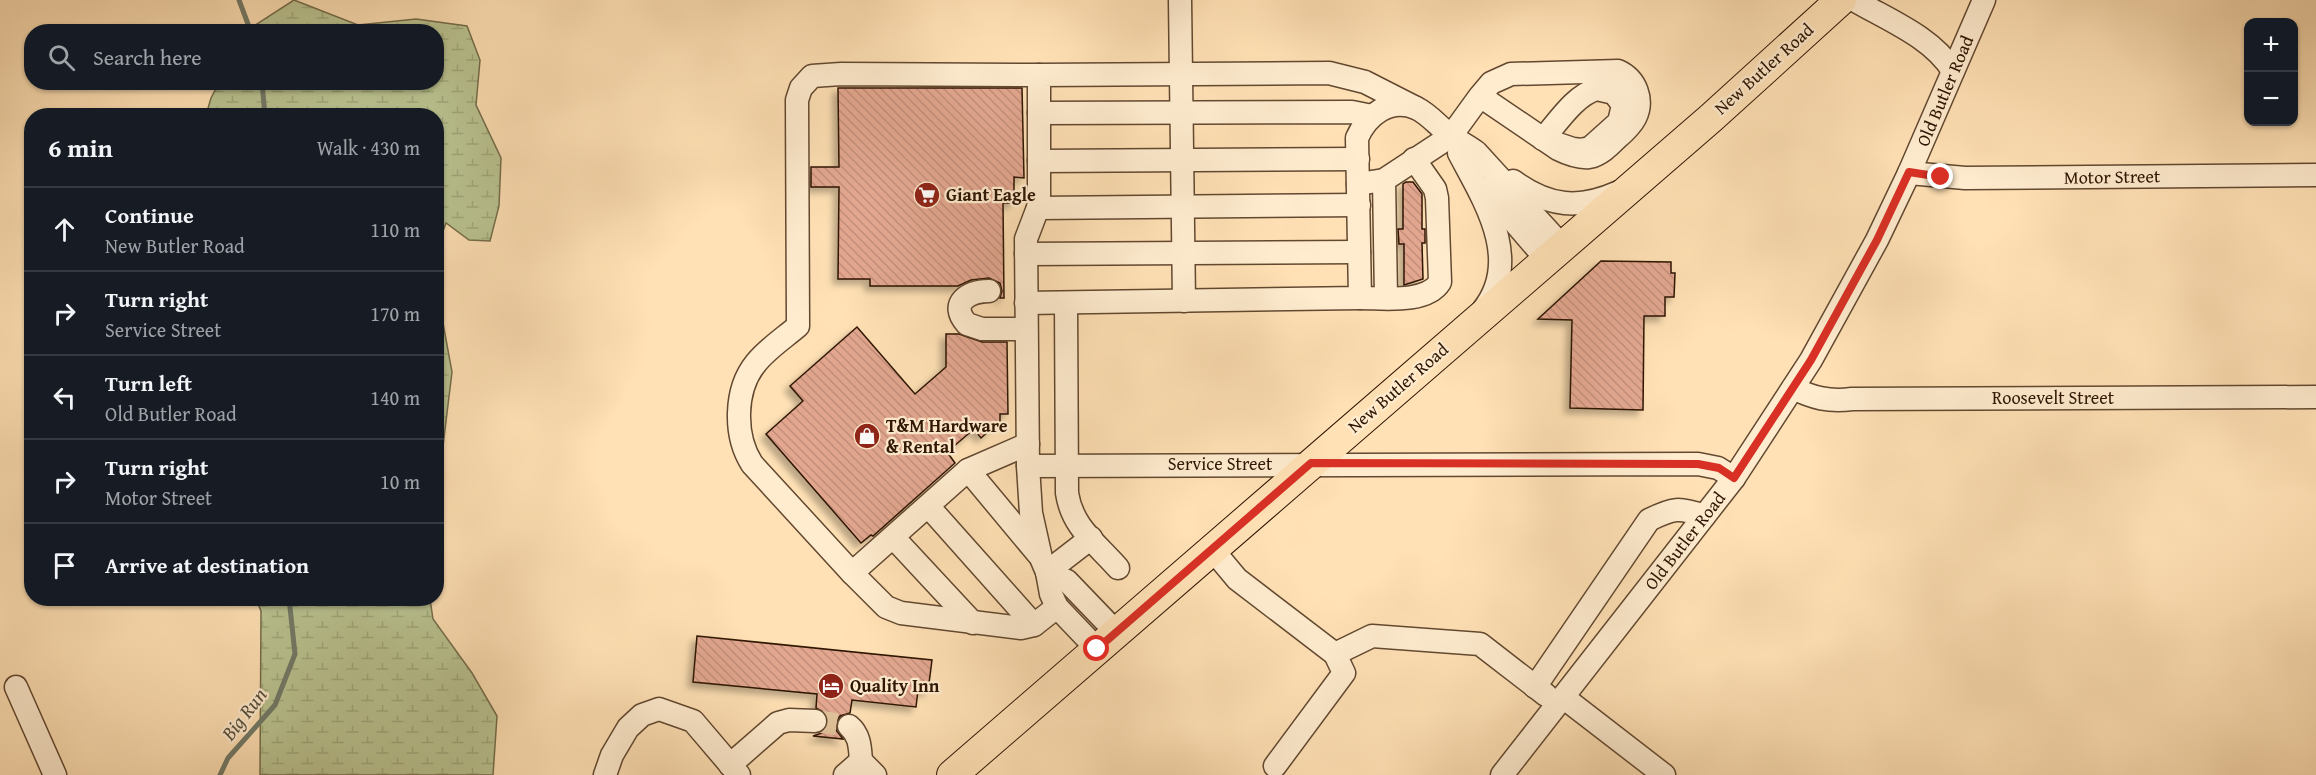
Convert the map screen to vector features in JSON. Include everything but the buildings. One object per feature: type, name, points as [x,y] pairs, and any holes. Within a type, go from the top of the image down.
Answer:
[{"type":"main road","name":"New Butler Road","points":[[952,775],[978,765],[1107,641],[1639,180],[1841,0]]},
{"type":"street","points":[[1180,0],[1184,301]]},
{"type":"street","points":[[1854,0],[1930,45],[1944,57],[1953,71]]},
{"type":"street","name":"Old Butler Road","points":[[1502,775],[1734,478],[1811,360],[1845,301],[1909,172],[1983,0]]},
{"type":"street","points":[[1455,145],[1480,96],[1491,83],[1511,74],[1618,71],[1633,82],[1639,100],[1634,119],[1607,148],[1589,157],[1569,155],[1480,96]]},
{"type":"street","points":[[1057,607],[1034,625],[1021,628],[901,613],[886,607],[752,464],[746,453],[742,441],[739,406],[747,377],[757,362],[798,327],[797,100],[801,87],[812,76],[841,74],[1323,73],[1344,75],[1374,86],[1416,108],[1455,145],[1471,172],[1554,253]]},
{"type":"street","points":[[1039,75],[1038,208],[1029,229],[1026,254],[1011,294],[1026,329],[1031,513],[1051,594],[1057,607],[1107,641]]},
{"type":"street","points":[[1360,298],[1358,138],[1362,127],[1380,107],[1381,96],[1374,86]]},
{"type":"street","points":[[1039,113],[1352,112],[1374,114],[1392,106],[1416,108]]},
{"type":"street","points":[[1038,208],[1183,207],[1358,194],[1384,180],[1414,159],[1463,142],[1518,185],[1558,203],[1591,202],[1619,192],[1639,180]]},
{"type":"street","points":[[1455,145],[1485,202],[1496,230],[1500,253],[1499,276],[1495,290],[1472,324]]},
{"type":"street","points":[[1039,161],[1358,159]]},
{"type":"street","points":[[1026,329],[982,329],[967,324],[960,311],[961,303],[972,293],[1011,294],[1066,303],[1386,298],[1420,295],[1436,288],[1440,282],[1437,198],[1435,189],[1414,159]]},
{"type":"street","points":[[1482,159],[1554,253]]},
{"type":"street","name":"Motor Street","points":[[1909,172],[1965,178],[2316,175]]},
{"type":"street","points":[[1384,180],[1386,298]]},
{"type":"street","points":[[1026,254],[1359,252]]},
{"type":"street","points":[[1066,303],[1067,465],[1070,508],[1075,520],[1118,568]]},
{"type":"street","name":"Roosevelt Street","points":[[1793,388],[1815,398],[1840,401],[1852,399],[2316,397]]},
{"type":"street","points":[[852,573],[968,470],[1028,455]]},
{"type":"street","name":"Service Street","points":[[1028,455],[1067,465],[1698,464],[1719,468],[1734,478]]},
{"type":"street","points":[[968,470],[1044,565],[1067,581],[1107,641]]},
{"type":"street","points":[[928,506],[1034,625]]},
{"type":"street","points":[[1535,687],[1649,520],[1666,511],[1685,509],[1704,516]]},
{"type":"street","points":[[892,537],[973,623]]},
{"type":"street","points":[[1044,565],[1091,538]]},
{"type":"street","points":[[1212,549],[1237,579],[1335,654],[1344,673],[1275,766]]},
{"type":"street","points":[[1335,654],[1372,636],[1480,644],[1535,687],[1560,701],[1664,775]]},
{"type":"street","points":[[15,687],[55,775]]},
{"type":"street","points":[[605,775],[612,755],[628,728],[642,715],[659,710],[693,721],[734,770],[778,723],[789,720],[815,721]]},
{"type":"street","points":[[849,726],[859,741],[860,770]]},
{"type":"green space","points":[[294,0],[355,24],[257,24]]},
{"type":"green space","points":[[416,19],[467,26],[480,60],[476,105],[501,158],[499,206],[490,241],[469,240],[446,223],[444,228],[444,108],[208,108],[215,90],[444,90],[444,24],[368,24]]},
{"type":"green space","points":[[444,329],[452,372],[444,438]]},
{"type":"green space","points":[[259,606],[431,606],[433,619],[472,673],[497,716],[493,775],[260,775],[261,611]]},
{"type":"waterway","name":"Big Run","points":[[239,0],[248,24]]},
{"type":"waterway","name":"Big Run","points":[[263,90],[264,108]]},
{"type":"waterway","name":"Big Run","points":[[220,775],[228,758],[275,705],[295,654],[290,606]]},
{"type":"tunnel","points":[[815,721],[849,726]]},
{"type":"place","name":"Giant Eagle","points":[[927,195]]},
{"type":"place","name":"T&M Hardware & Rental","points":[[867,436]]},
{"type":"place","name":"Quality Inn","points":[[831,686]]},
{"type":"route","points":[[1097,649],[1311,463],[1698,464],[1719,468],[1734,478],[1811,360],[1845,301],[1909,172],[1941,177]]}]
